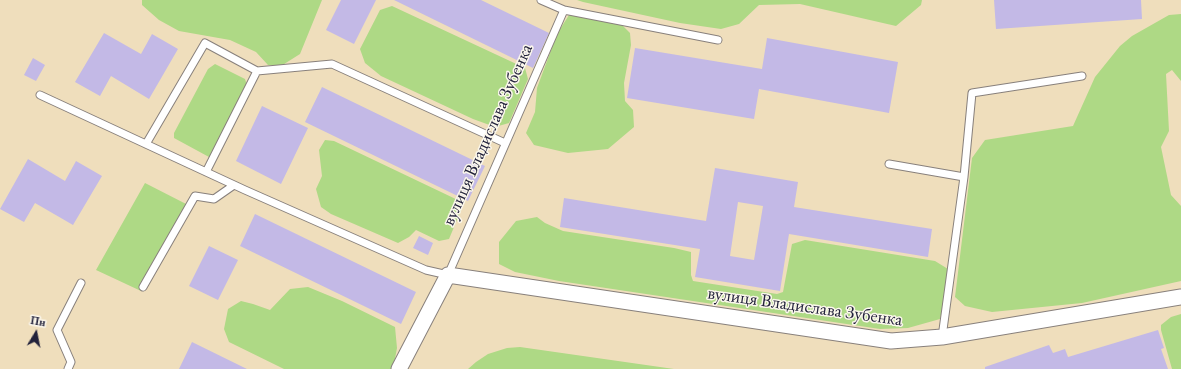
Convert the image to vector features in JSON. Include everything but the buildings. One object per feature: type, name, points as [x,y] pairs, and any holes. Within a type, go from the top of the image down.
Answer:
[{"type":"street","name":"вулиця Владислава Зубенка","points":[[399,369],[448,274],[892,341],[942,337],[1181,297]]},
{"type":"lane","points":[[541,0],[564,10],[718,40]]},
{"type":"lane","name":"вулиця Владислава Зубенка","points":[[448,274],[564,10]]},
{"type":"lane","points":[[146,144],[205,43],[257,71],[332,64],[505,143]]},
{"type":"lane","points":[[206,172],[257,71]]},
{"type":"lane","points":[[942,337],[964,177],[972,93],[1082,76]]},
{"type":"lane","points":[[40,95],[234,185],[426,270],[448,274]]},
{"type":"lane","points":[[889,164],[964,177]]},
{"type":"lane","points":[[143,287],[195,196],[214,199],[234,185]]},
{"type":"lane","points":[[68,369],[71,362],[57,330],[81,283]]},
{"type":"green space","points":[[142,0],[322,0],[300,54],[281,66],[268,65],[256,52],[230,40],[179,31],[159,20],[142,5]]},
{"type":"green space","points":[[577,0],[922,0],[921,5],[896,26],[800,4],[759,5],[739,24],[721,29],[680,23]]},
{"type":"green space","points":[[392,6],[525,68],[528,79],[509,123],[495,127],[473,119],[381,76],[365,63],[360,49],[380,10]]},
{"type":"green space","points":[[1181,14],[1181,81],[1172,70],[1166,74],[1169,131],[1161,147],[1171,195],[1181,206],[1181,281],[1082,303],[992,312],[965,306],[955,297],[972,158],[985,140],[1073,126],[1095,77],[1120,46],[1132,36],[1169,15]]},
{"type":"green space","points":[[569,15],[622,25],[630,33],[631,45],[624,83],[625,101],[633,110],[634,127],[608,149],[568,153],[534,145],[526,133],[535,112],[537,88],[557,34]]},
{"type":"green space","points":[[215,64],[245,79],[247,85],[212,155],[209,157],[174,138],[174,133],[208,69]]},
{"type":"green space","points":[[325,140],[334,141],[462,202],[462,208],[449,239],[439,241],[416,230],[409,237],[398,243],[331,214],[321,207],[316,189],[322,176],[319,150]]},
{"type":"green space","points":[[145,183],[190,206],[141,291],[96,270]]},
{"type":"green space","points":[[537,217],[545,223],[563,231],[691,252],[691,275],[693,281],[777,294],[783,292],[792,244],[805,240],[935,261],[948,269],[946,293],[940,319],[908,328],[880,329],[559,281],[515,272],[499,264],[499,242],[516,221]]},
{"type":"green space","points":[[308,287],[342,301],[395,327],[397,348],[394,364],[391,369],[284,369],[229,342],[224,329],[228,309],[241,301],[270,310],[290,289]]},
{"type":"green space","points":[[1181,314],[1181,369],[1172,369],[1161,330],[1161,325],[1171,317]]},
{"type":"green space","points":[[520,347],[674,369],[468,369],[488,354],[507,348]]}]
